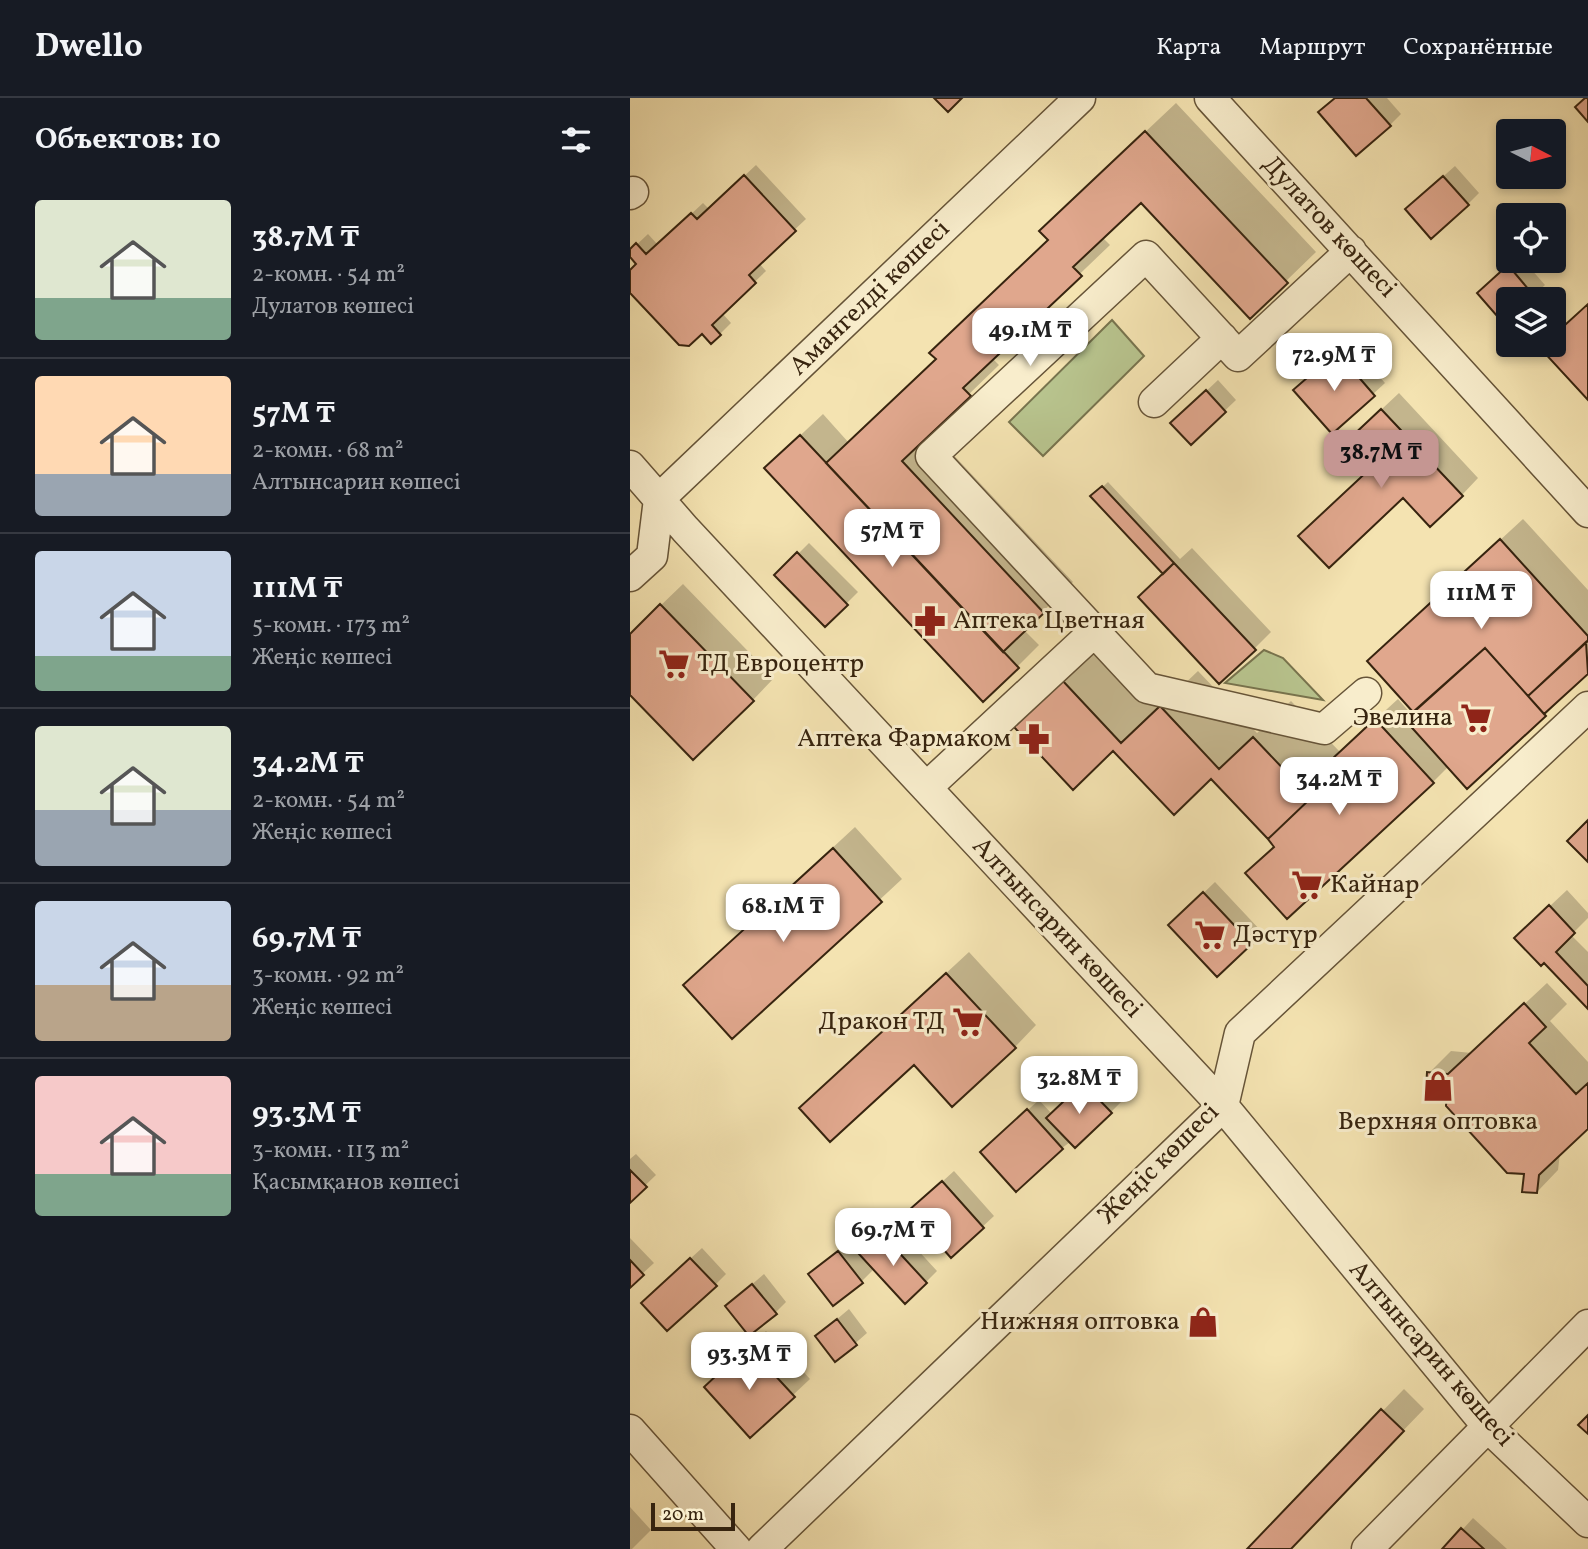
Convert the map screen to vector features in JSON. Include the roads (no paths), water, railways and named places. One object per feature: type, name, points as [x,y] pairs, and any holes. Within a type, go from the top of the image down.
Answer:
[{"type":"street","name":"Амангелді көшесі","points":[[659,499],[1080,98]]},
{"type":"street","name":"Дулатов көшесі","points":[[1210,98],[1588,512]]},
{"type":"street","points":[[1351,251],[1238,356],[1146,256],[931,456],[1147,688],[1324,729],[1366,693]]},
{"type":"street","points":[[1154,402],[1222,338]]},
{"type":"street","name":"Алтынсарин көшесі","points":[[630,466],[685,529],[1223,1106],[1489,1428],[1588,1522]]},
{"type":"street","points":[[630,495],[659,499],[652,556],[630,576]]},
{"type":"street","points":[[927,787],[1094,632]]},
{"type":"street","name":"Жеңіс көшесі","points":[[762,1549],[1223,1106],[1240,1032],[1588,707]]},
{"type":"street","points":[[1367,1549],[1588,1325]]},
{"type":"street","points":[[630,1430],[736,1549]]},
{"type":"place","name":"Аптека Цветная","points":[[930,621]]},
{"type":"place","name":"ТД Евроцентр","points":[[674,664]]},
{"type":"place","name":"Эвелина","points":[[1476,718]]},
{"type":"place","name":"Аптека Фармаком","points":[[1034,739]]},
{"type":"place","name":"Кайнар","points":[[1307,885]]},
{"type":"place","name":"Дәстүр","points":[[1210,935]]},
{"type":"place","name":"Дракон ТД","points":[[968,1022]]},
{"type":"place","name":"Верхняя оптовка","points":[[1438,1086]]},
{"type":"place","name":"Нижняя оптовка","points":[[1203,1322]]}]
